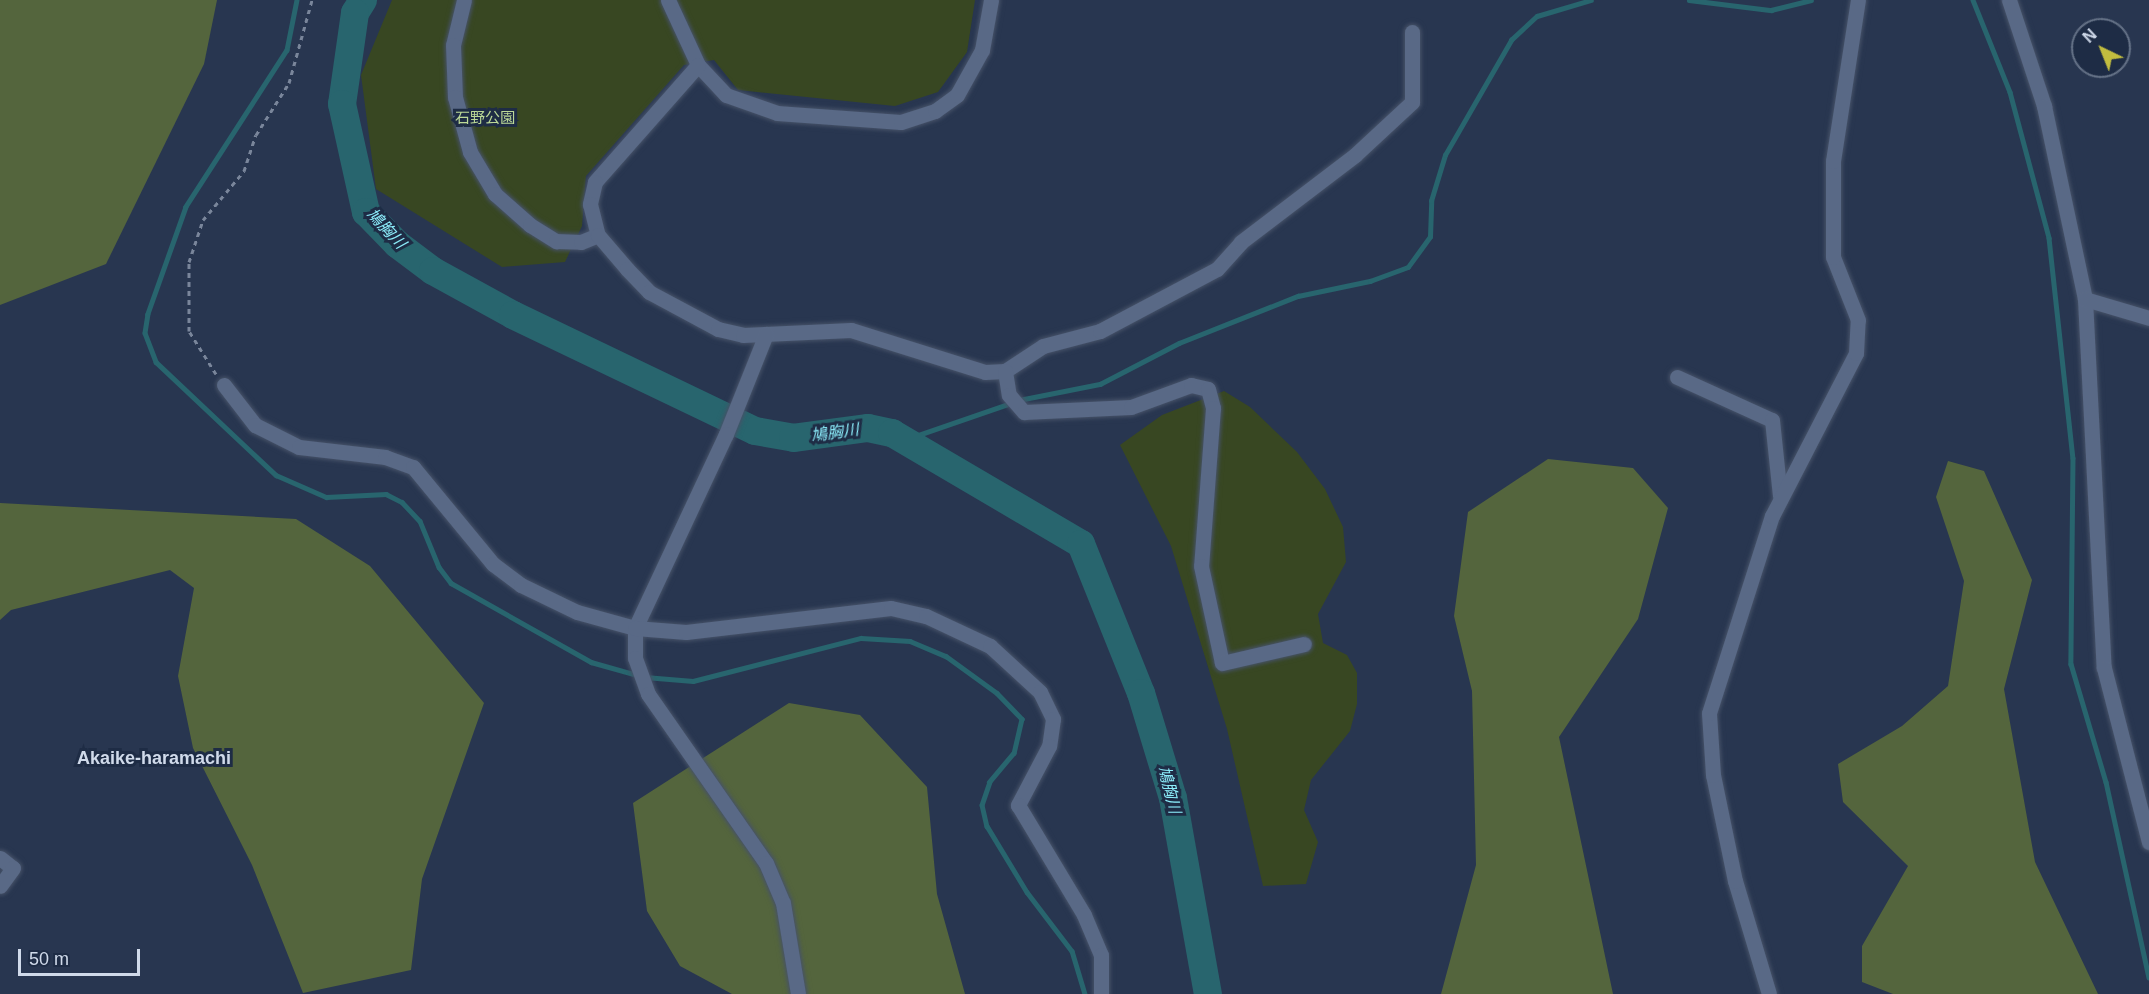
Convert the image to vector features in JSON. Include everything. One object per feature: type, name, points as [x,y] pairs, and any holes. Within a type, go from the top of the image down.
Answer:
[{"type":"street","points":[[464,0],[453,45],[455,97],[470,152],[495,195],[530,225],[556,241],[581,242],[598,235]]},
{"type":"street","points":[[668,0],[698,65],[726,95],[777,113],[901,122],[935,111],[957,95],[982,50],[991,0]]},
{"type":"street","points":[[1769,994],[1735,880],[1708,737],[1709,713],[1780,499],[1856,353],[1858,320],[1833,257],[1833,161],[1858,0]]},
{"type":"street","points":[[2009,0],[2044,106],[2085,299],[2104,668],[2149,842]]},
{"type":"street","points":[[698,65],[595,182],[590,204],[598,235],[649,292],[696,321],[743,335],[851,330],[952,365],[1005,371],[1043,346],[1100,331],[1217,269],[1241,242],[1354,155],[1412,102],[1412,32]]},
{"type":"street","points":[[2085,299],[2149,318]]},
{"type":"street","points":[[766,334],[726,434],[635,628],[635,658],[648,694],[766,863],[783,903],[798,994]]},
{"type":"street","points":[[1005,371],[1009,394],[1023,412],[1131,407],[1191,385],[1208,389],[1213,408],[1201,566],[1222,663],[1304,644]]},
{"type":"street","points":[[1677,377],[1772,420],[1780,499]]},
{"type":"street","points":[[224,385],[255,425],[299,447],[385,457],[413,467],[493,564],[521,585],[577,612],[635,628],[686,632],[891,608],[926,616],[990,646],[1040,692],[1053,719],[1049,746],[1018,806],[1084,915],[1101,955],[1101,994]]},
{"type":"street","points":[[0,858],[14,868],[0,886]]},
{"type":"path","points":[[224,385],[189,331],[189,262],[203,219],[244,171],[256,135],[290,83],[312,0]]},
{"type":"green space","points":[[0,0],[217,0],[204,64],[106,264],[0,305]]},
{"type":"green space","name":"石野公園","points":[[392,0],[975,0],[967,52],[938,92],[895,106],[738,90],[714,60],[684,65],[586,176],[582,226],[565,262],[502,267],[376,189],[361,75]]},
{"type":"green space","points":[[1224,391],[1250,407],[1297,452],[1325,489],[1343,527],[1346,562],[1318,614],[1323,643],[1347,655],[1357,673],[1357,704],[1350,731],[1311,780],[1304,810],[1318,842],[1306,884],[1263,886],[1227,729],[1171,546],[1120,445],[1162,415]]},
{"type":"green space","points":[[1548,459],[1633,468],[1668,508],[1638,619],[1559,737],[1613,994],[1441,994],[1476,865],[1472,691],[1454,616],[1468,512]]},
{"type":"green space","points":[[1948,461],[1984,471],[2032,580],[2004,689],[2035,862],[2098,994],[1893,994],[1862,982],[1862,946],[1908,866],[1843,802],[1838,764],[1902,726],[1948,686],[1964,581],[1936,497]]},
{"type":"green space","points":[[0,503],[296,519],[370,566],[484,703],[422,879],[411,970],[303,993],[252,865],[193,748],[178,676],[194,588],[170,570],[11,610],[0,620]]},
{"type":"green space","points":[[789,703],[860,715],[927,787],[937,894],[965,994],[732,994],[680,966],[647,911],[633,803]]},
{"type":"waterway","points":[[297,0],[287,50],[186,207],[148,314],[145,333],[156,362],[276,475],[326,497],[386,494],[402,502],[420,521],[439,567],[451,583],[591,662],[637,675]]},
{"type":"waterway","name":"鳩胸川","points":[[363,0],[355,13],[342,104],[366,212],[397,244],[433,271],[513,315],[755,431],[793,438],[868,428],[892,433],[1081,544],[1141,693],[1173,798],[1208,994]]},
{"type":"waterway","points":[[1019,400],[1100,384],[1179,343],[1298,296],[1370,281],[1408,267],[1430,237],[1431,201],[1445,155],[1511,40],[1537,16],[1591,0]]},
{"type":"waterway","points":[[1689,0],[1771,10],[1811,0]]},
{"type":"waterway","points":[[1973,0],[2010,92],[2049,238],[2073,458],[2071,664],[2106,782],[2149,977]]},
{"type":"waterway","points":[[907,439],[1011,403]]},
{"type":"waterway","points":[[645,677],[693,681],[861,638],[910,641],[946,656],[997,693],[1022,719],[1014,753],[990,782],[982,805],[987,826],[1027,892],[1072,951],[1085,994]]},
{"type":"district","name":"Akaike-haramachi","points":[[154,758]]}]
